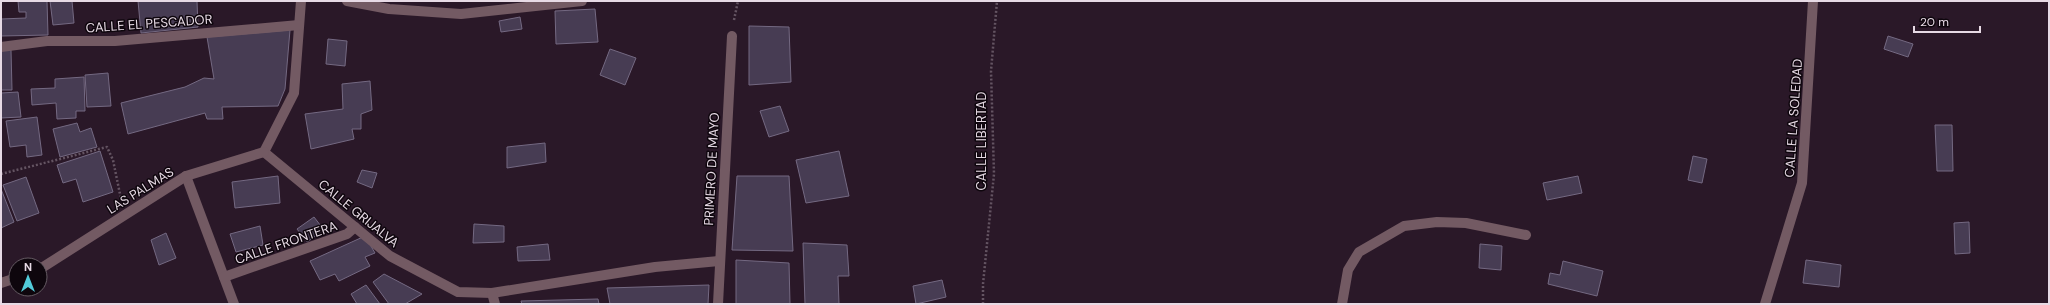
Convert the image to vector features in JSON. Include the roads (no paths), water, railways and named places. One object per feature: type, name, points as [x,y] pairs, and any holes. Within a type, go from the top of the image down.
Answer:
[{"type":"street","points":[[264,152],[294,93],[301,1]]},
{"type":"street","points":[[347,1],[389,9],[461,14],[582,1]]},
{"type":"street","name":"CALLE LA SOLEDAD","points":[[1765,304],[1802,184],[1813,1]]},
{"type":"street","name":"CALLE EL PESCADOR","points":[[1,47],[47,41],[115,41],[299,25]]},
{"type":"street","name":"PRIMERO DE MAYO","points":[[718,304],[719,261],[732,36]]},
{"type":"street","name":"LAS PALMAS","points":[[48,264],[186,176],[264,152]]},
{"type":"street","name":"CALLE GRIJALVA","points":[[264,152],[390,256],[458,292],[492,293],[655,267],[719,261]]},
{"type":"street","points":[[186,176],[234,304]]},
{"type":"street","points":[[1342,304],[1348,270],[1359,252],[1404,226],[1437,222],[1466,223],[1526,235]]},
{"type":"street","name":"CALLE FRONTERA","points":[[224,277],[348,234],[355,226]]},
{"type":"street","points":[[492,293],[494,304]]}]
